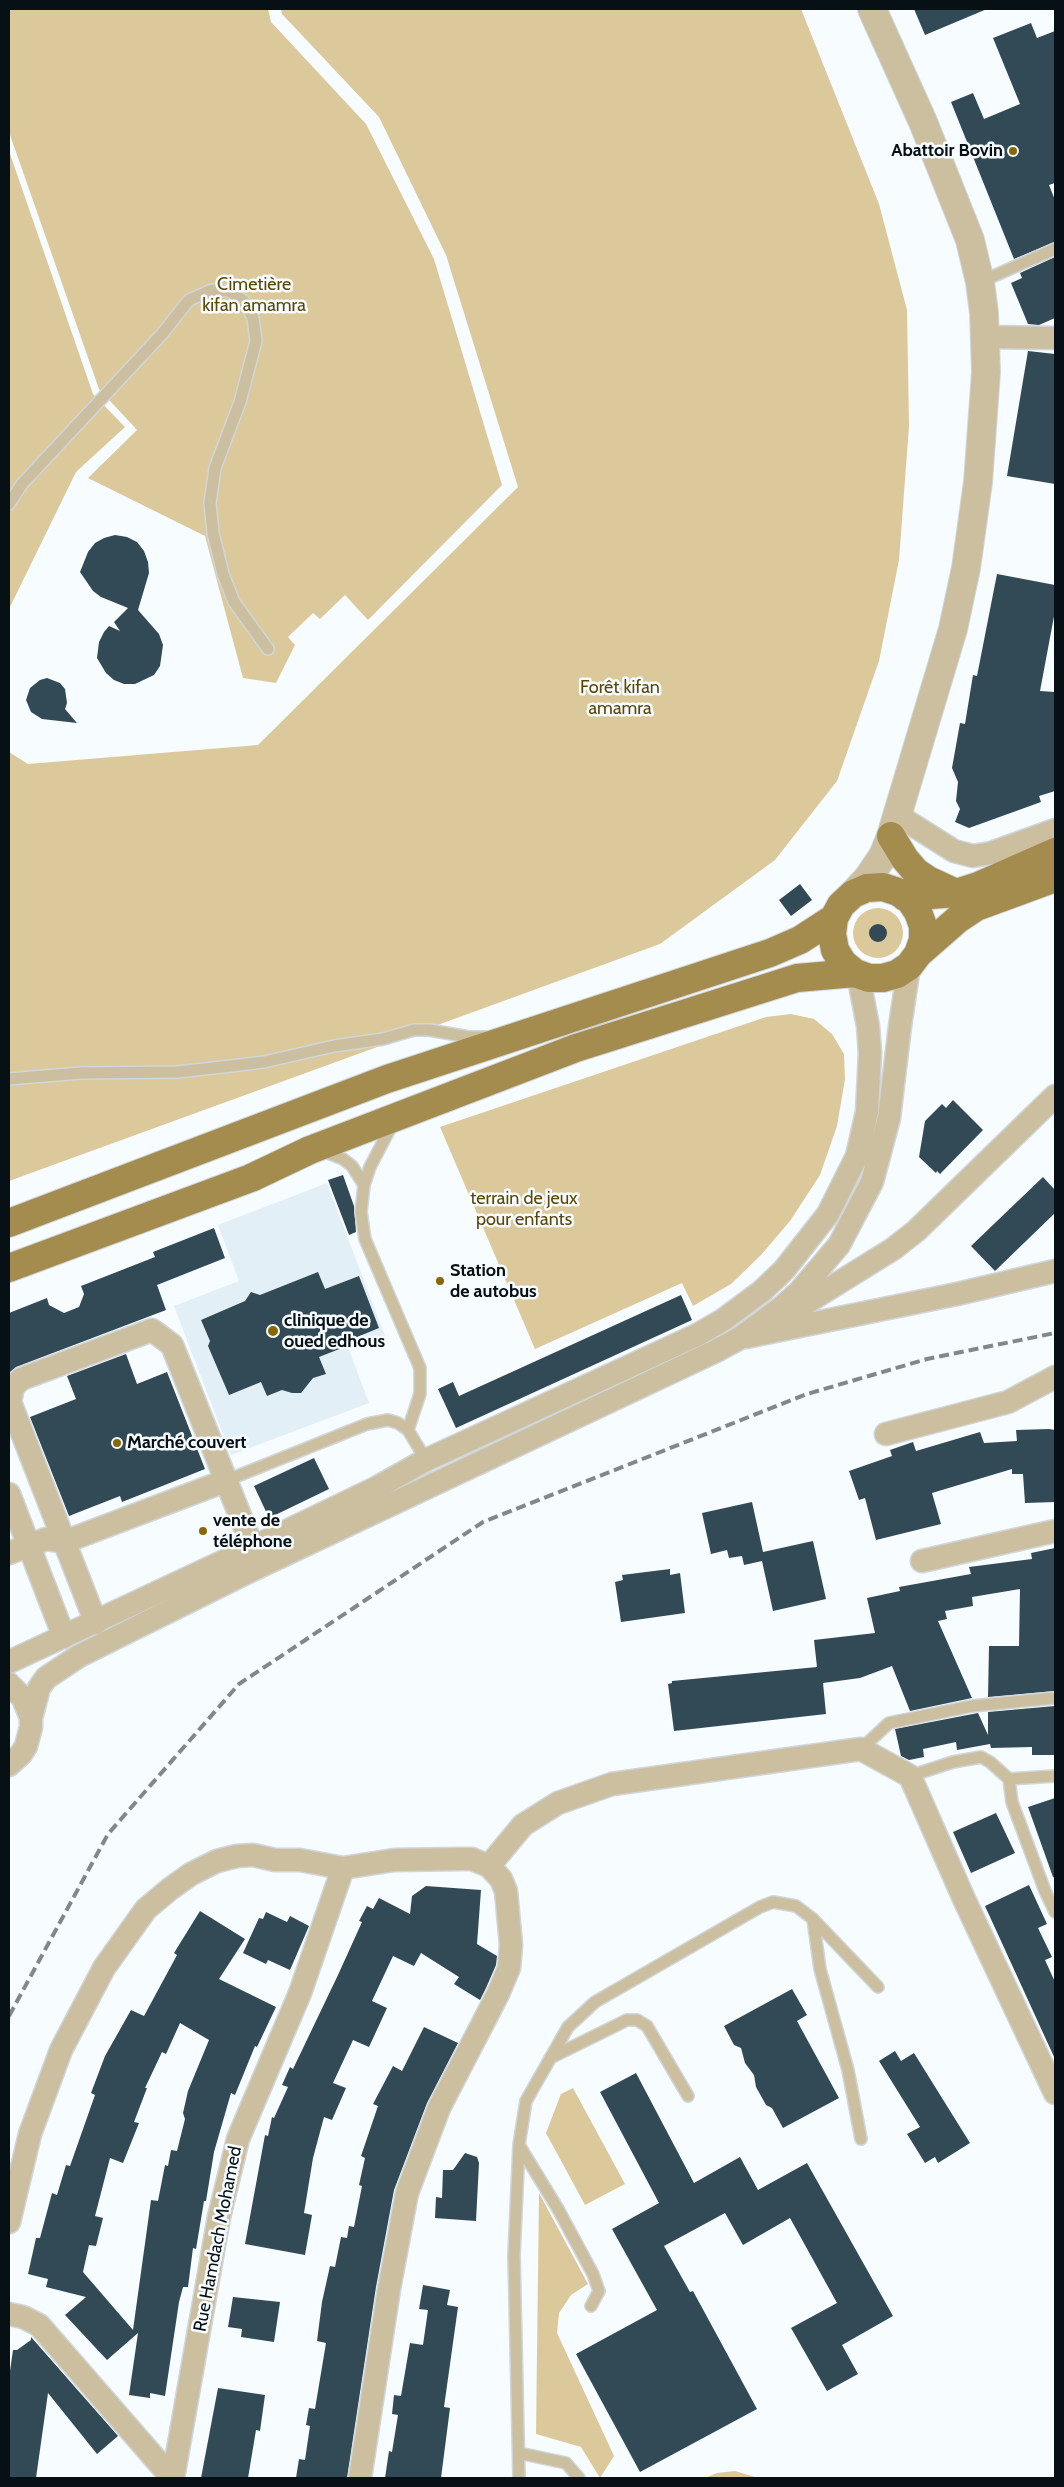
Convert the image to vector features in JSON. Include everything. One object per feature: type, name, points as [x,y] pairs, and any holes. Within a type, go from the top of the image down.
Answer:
[{"type":"main road","points":[[894,825],[905,858],[916,872],[928,880],[956,893]]},
{"type":"main road","points":[[1055,852],[978,886],[956,893],[901,894],[883,887],[867,888],[853,894],[841,905],[834,918],[832,934],[835,950],[843,963],[857,973],[869,978],[883,978],[897,974],[958,919],[976,907],[1055,878]]},
{"type":"main road","points":[[901,894],[918,912],[923,926],[923,940],[914,960]]},
{"type":"main road","points":[[9,1222],[387,1079],[770,953],[800,940],[834,918]]},
{"type":"main road","points":[[9,1268],[251,1178],[310,1150],[576,1048],[788,980],[857,973]]},
{"type":"street","points":[[853,894],[868,878],[883,856],[953,629],[966,568],[978,482],[986,337],[980,282],[970,240],[956,203],[872,9]]},
{"type":"street","points":[[986,337],[1055,338]]},
{"type":"street","points":[[894,825],[964,855],[991,853],[1055,830]]},
{"type":"street","points":[[894,825],[889,860],[891,876],[901,894]]},
{"type":"street","points":[[740,1338],[782,1307],[814,1275],[839,1245],[857,1214],[872,1182],[883,1147],[889,1118],[900,1026],[914,960]]},
{"type":"street","points":[[9,1662],[96,1623],[376,1488],[426,1460],[697,1335],[723,1320],[746,1303],[784,1270],[828,1214],[857,1156],[867,1112],[870,1053],[868,1026],[857,973]]},
{"type":"street","points":[[11,1765],[21,1754],[30,1737],[31,1718],[39,1688],[46,1678],[79,1656],[256,1568],[552,1427],[671,1373],[778,1320],[869,1265],[916,1231],[1055,1096]]},
{"type":"street","points":[[814,1275],[837,1275],[869,1265]]},
{"type":"street","points":[[740,1338],[957,1294],[1055,1271]]},
{"type":"street","points":[[96,1623],[10,1402],[13,1387],[22,1380],[152,1330],[172,1345],[252,1548]]},
{"type":"street","points":[[886,1434],[1008,1402],[1055,1378]]},
{"type":"street","points":[[19,1548],[46,1539],[64,1542],[225,1481]]},
{"type":"street","points":[[9,1494],[19,1548],[64,1638]]},
{"type":"street","points":[[922,1560],[1055,1531]]},
{"type":"street","points":[[9,1684],[24,1698],[31,1718]]},
{"type":"street","points":[[489,1866],[523,1825],[558,1803],[612,1784],[861,1750],[910,1776],[976,1926],[1055,2093]]},
{"type":"street","points":[[9,2222],[30,2134],[61,2050],[104,1968],[146,1909],[191,1874],[217,1861],[237,1856],[253,1855],[275,1860],[300,1860],[343,1868],[394,1860],[462,1858],[489,1866],[500,1879],[506,1891],[511,1945],[509,1968],[498,1994],[439,2108],[407,2193],[389,2289],[360,2478]]},
{"type":"street","name":"Rue Hamdach Mohamed","points":[[173,2478],[219,2217],[238,2139],[300,1993],[343,1868]]},
{"type":"street","points":[[9,2314],[23,2317],[39,2325],[173,2478]]},
{"type":"lane","points":[[980,282],[1055,250]]},
{"type":"lane","points":[[9,504],[22,484],[162,334],[189,300],[212,290],[229,291],[244,300],[253,318],[256,341],[240,402],[215,468],[210,503],[213,533],[223,574],[234,602],[268,649]]},
{"type":"lane","points":[[9,1079],[81,1073],[177,1072],[239,1065],[334,1046],[383,1040],[414,1030],[429,1030],[470,1036],[514,1037]]},
{"type":"lane","points":[[396,1118],[378,1150],[364,1185],[361,1212],[365,1239],[420,1368],[420,1394],[408,1430]]},
{"type":"lane","points":[[310,1150],[322,1151],[343,1159],[352,1166],[364,1185]]},
{"type":"lane","points":[[225,1481],[377,1421],[388,1420],[398,1423],[408,1430],[426,1460]]},
{"type":"lane","points":[[861,1750],[889,1723],[972,1706],[1055,1698]]},
{"type":"lane","points":[[910,1776],[953,1762],[981,1757],[990,1762],[1009,1779],[1012,1802],[1050,1889],[1055,1912]]},
{"type":"lane","points":[[1009,1779],[1055,1776]]},
{"type":"lane","points":[[519,2478],[514,2255],[519,2145],[526,2101],[568,2027],[595,2002],[760,1907],[773,1902],[796,1906],[813,1919],[878,1987]]},
{"type":"lane","points":[[813,1919],[820,1969],[848,2070],[861,2139]]},
{"type":"lane","points":[[550,2058],[627,2020],[637,2020],[647,2026],[688,2096]]},
{"type":"lane","points":[[519,2145],[593,2274],[599,2291],[591,2306]]},
{"type":"lane","points":[[519,2453],[566,2463],[579,2478]]},
{"type":"shaded area","points":[[327,1183],[385,1336],[349,1350],[369,1403],[231,1455],[174,1306],[239,1281],[218,1225]]},
{"type":"green space","name":"Cimetière kifan amamra","points":[[9,9],[268,9],[271,22],[366,124],[434,259],[502,485],[368,620],[345,595],[320,619],[313,613],[288,637],[295,645],[276,683],[243,678],[205,536],[88,478],[137,430],[99,389],[9,132]]},
{"type":"green space","name":"Forêt kifan amamra","points":[[281,9],[801,9],[879,204],[907,310],[909,426],[899,560],[879,661],[837,781],[775,860],[660,944],[9,1181],[9,752],[28,764],[258,745],[518,487],[446,255],[379,117],[282,14]]},
{"type":"green space","points":[[9,151],[93,394],[125,427],[76,472],[9,609]]},
{"type":"green space","points":[[883,908],[896,915],[902,923],[902,943],[896,951],[888,957],[873,958],[860,951],[854,943],[853,928],[860,915],[868,909]]},
{"type":"green space","name":"terrain de jeux pour enfants","points":[[791,1014],[814,1019],[832,1034],[844,1054],[845,1079],[837,1126],[820,1175],[790,1221],[761,1255],[731,1284],[693,1306],[682,1283],[535,1349],[440,1127],[766,1017]]},
{"type":"green space","points":[[573,2088],[625,2184],[585,2205],[546,2133],[561,2094]]},
{"type":"green space","points":[[539,2193],[588,2284],[571,2295],[559,2313],[557,2333],[614,2456],[600,2478],[581,2447],[536,2434]]},
{"type":"green space","points":[[735,2471],[758,2478],[705,2478],[717,2473]]},
{"type":"building","points":[[914,9],[987,9],[925,35]]},
{"type":"building","name":"Abattoir Bovin","points":[[1031,23],[1037,38],[1055,31],[1055,183],[1049,185],[1055,200],[1055,242],[1014,259],[951,102],[973,93],[984,119],[1020,104],[993,38]]},
{"type":"building","points":[[1055,257],[1055,318],[1039,325],[1028,324],[1011,283],[1022,278],[1020,273]]},
{"type":"building","points":[[1028,351],[1055,354],[1055,484],[1007,476]]},
{"type":"building","points":[[115,535],[127,537],[137,542],[144,551],[149,573],[138,610],[159,634],[163,645],[160,666],[154,675],[135,684],[124,684],[114,680],[106,673],[97,658],[99,642],[104,632],[109,626],[120,631],[114,622],[128,608],[101,597],[93,591],[80,572],[88,552],[95,543]]},
{"type":"building","points":[[997,574],[1055,585],[1055,611],[1040,691],[1055,692],[1055,791],[1039,796],[1041,802],[969,828],[955,822],[960,809],[956,801],[958,782],[952,768],[960,723],[965,724],[973,675],[977,676]]},
{"type":"building","points":[[47,678],[60,683],[65,689],[67,703],[65,709],[77,723],[42,719],[31,712],[26,700],[30,688],[40,680]]},
{"type":"building","points":[[800,884],[812,900],[791,916],[779,900]]},
{"type":"building","points":[[878,924],[884,927],[887,933],[884,939],[878,942],[872,939],[869,933],[872,927]]},
{"type":"building","points":[[953,1100],[983,1130],[940,1174],[937,1171],[936,1173],[919,1157],[925,1121],[942,1104],[946,1108]]},
{"type":"building","points":[[343,1175],[354,1206],[356,1232],[349,1235],[328,1180]]},
{"type":"building","points":[[1043,1177],[1055,1190],[1055,1213],[995,1271],[971,1246]]},
{"type":"building","points":[[214,1228],[225,1258],[157,1285],[166,1310],[16,1367],[9,1373],[9,1313],[47,1298],[49,1305],[64,1313],[79,1307],[84,1294],[81,1286],[155,1257],[153,1252]]},
{"type":"building","name":"clinique de oued edhous","points":[[318,1272],[325,1289],[359,1276],[379,1328],[345,1342],[347,1346],[319,1357],[326,1374],[313,1378],[301,1393],[282,1390],[267,1396],[261,1382],[229,1395],[208,1346],[210,1341],[201,1320],[245,1301],[251,1292],[260,1295]]},
{"type":"building","points":[[681,1295],[692,1320],[456,1428],[438,1389],[453,1382],[459,1396]]},
{"type":"building","name":"Marché couvert","points":[[126,1354],[137,1384],[167,1372],[205,1469],[122,1502],[120,1496],[69,1516],[30,1417],[76,1399],[67,1376]]},
{"type":"building","points":[[1016,1430],[1055,1430],[1055,1502],[1025,1503],[1023,1474],[1012,1474],[1012,1469],[932,1493],[941,1524],[876,1540],[865,1498],[859,1500],[849,1471],[892,1456],[890,1450],[913,1442],[916,1451],[980,1432],[984,1443],[1017,1441]]},
{"type":"building","points":[[314,1458],[329,1489],[269,1518],[254,1486]]},
{"type":"building","points":[[752,1502],[763,1552],[813,1541],[826,1599],[773,1611],[762,1561],[744,1565],[742,1556],[729,1558],[727,1550],[711,1554],[702,1513]]},
{"type":"building","points":[[1055,1548],[1055,1691],[988,1697],[989,1646],[1019,1646],[1020,1589],[972,1597],[973,1606],[945,1611],[947,1619],[938,1621],[972,1698],[910,1711],[892,1666],[860,1678],[823,1683],[826,1714],[674,1731],[668,1684],[672,1683],[672,1681],[817,1667],[814,1640],[875,1633],[867,1598],[900,1591],[899,1587],[971,1574],[969,1567],[1032,1559],[1031,1553]]},
{"type":"building","points":[[670,1569],[670,1575],[680,1573],[685,1613],[621,1622],[615,1582],[623,1580],[622,1575]]},
{"type":"building","points":[[1055,1706],[1055,1755],[1032,1755],[1032,1747],[991,1748],[990,1744],[957,1750],[956,1742],[923,1749],[924,1757],[909,1760],[901,1756],[895,1729],[978,1713],[988,1735],[988,1712]]},
{"type":"building","points":[[1055,1798],[1055,1877],[1053,1877],[1028,1807]]},
{"type":"building","points":[[996,1813],[1015,1853],[971,1873],[953,1832]]},
{"type":"building","points":[[1029,1885],[1047,1924],[1038,1928],[1052,1957],[1045,1960],[1055,1982],[1055,2059],[985,1906]]},
{"type":"building","points":[[426,1886],[481,1890],[477,1944],[497,1956],[496,1965],[480,2000],[454,1984],[459,1977],[421,1953],[414,1966],[393,1956],[372,2001],[387,2008],[369,2047],[353,2040],[333,2083],[346,2088],[332,2120],[324,2117],[313,2158],[304,2213],[312,2215],[305,2255],[245,2244],[265,2135],[268,2136],[272,2117],[274,2118],[288,2087],[282,2085],[290,2067],[293,2069],[338,1975],[362,1922],[359,1921],[367,1906],[373,1909],[379,1898],[410,1914],[412,1896]]},
{"type":"building","points":[[200,1911],[245,1939],[219,1979],[276,2007],[257,2047],[255,2046],[235,2095],[231,2093],[214,2152],[196,2249],[193,2248],[188,2287],[183,2287],[179,2302],[165,2396],[150,2393],[150,2398],[129,2395],[138,2333],[107,2360],[65,2315],[86,2297],[46,2287],[48,2279],[28,2274],[36,2238],[40,2238],[52,2193],[57,2195],[66,2165],[70,2166],[95,2095],[91,2093],[105,2056],[131,2010],[144,2016],[177,1955],[174,1953]],"holes":[[[180,2023],[209,2040],[188,2091],[183,2113],[185,2119],[177,2151],[171,2150],[168,2166],[165,2165],[158,2201],[151,2200],[133,2330],[83,2272],[89,2245],[96,2246],[103,2218],[95,2216],[110,2158],[123,2163],[139,2123],[134,2122],[147,2088],[145,2088],[162,2052],[166,2054]]]},
{"type":"building","points":[[266,1912],[287,1922],[290,1916],[309,1926],[290,1970],[268,1960],[266,1964],[243,1953],[259,1918],[263,1919]]},
{"type":"building","points":[[792,1989],[807,2015],[797,2021],[839,2098],[783,2128],[772,2108],[766,2105],[756,2087],[754,2075],[745,2063],[741,2048],[734,2045],[724,2026]]},
{"type":"building","points":[[424,2027],[458,2043],[427,2103],[394,2190],[376,2287],[347,2478],[296,2478],[299,2459],[305,2460],[310,2426],[306,2425],[309,2408],[315,2409],[326,2343],[317,2341],[322,2302],[330,2266],[335,2267],[341,2237],[347,2238],[349,2226],[354,2227],[362,2186],[359,2185],[365,2158],[361,2156],[378,2106],[373,2104],[393,2066],[402,2071]]},
{"type":"building","points":[[895,2051],[901,2061],[914,2053],[970,2143],[938,2163],[935,2157],[925,2163],[907,2134],[920,2127],[879,2061]]},
{"type":"building","points":[[636,2073],[694,2183],[740,2157],[758,2190],[807,2163],[893,2316],[842,2345],[858,2374],[827,2391],[791,2328],[837,2303],[790,2218],[743,2245],[725,2213],[664,2246],[690,2292],[693,2291],[757,2409],[640,2472],[576,2354],[657,2310],[612,2229],[659,2203],[600,2092]]},
{"type":"building","points":[[465,2153],[477,2157],[479,2163],[476,2221],[435,2218],[436,2197],[442,2198],[443,2170],[453,2170]]},
{"type":"building","points":[[423,2285],[450,2290],[447,2305],[458,2307],[444,2407],[450,2408],[441,2478],[385,2478],[389,2451],[392,2452],[398,2415],[392,2414],[394,2395],[401,2396],[410,2343],[423,2345],[428,2310],[419,2309]]},
{"type":"building","points":[[233,2297],[280,2302],[274,2342],[241,2337],[242,2329],[228,2327]]},
{"type":"building","points":[[31,2337],[118,2436],[97,2454],[48,2393],[36,2478],[9,2478],[9,2378],[13,2350],[17,2350],[31,2340]]},
{"type":"building","points":[[218,2388],[265,2395],[260,2431],[256,2430],[248,2478],[201,2478]]},
{"type":"railway","points":[[9,2016],[108,1834],[239,1684],[483,1522],[807,1394],[927,1359],[1055,1333]]},
{"type":"place","name":"Abattoir Bovin","points":[[1013,151]]},
{"type":"place","name":"Station de autobus","points":[[440,1281]]},
{"type":"place","name":"clinique de oued edhous","points":[[273,1331]]},
{"type":"place","name":"Marché couvert","points":[[117,1443]]},
{"type":"place","name":"vente de téléphone","points":[[203,1531]]}]
